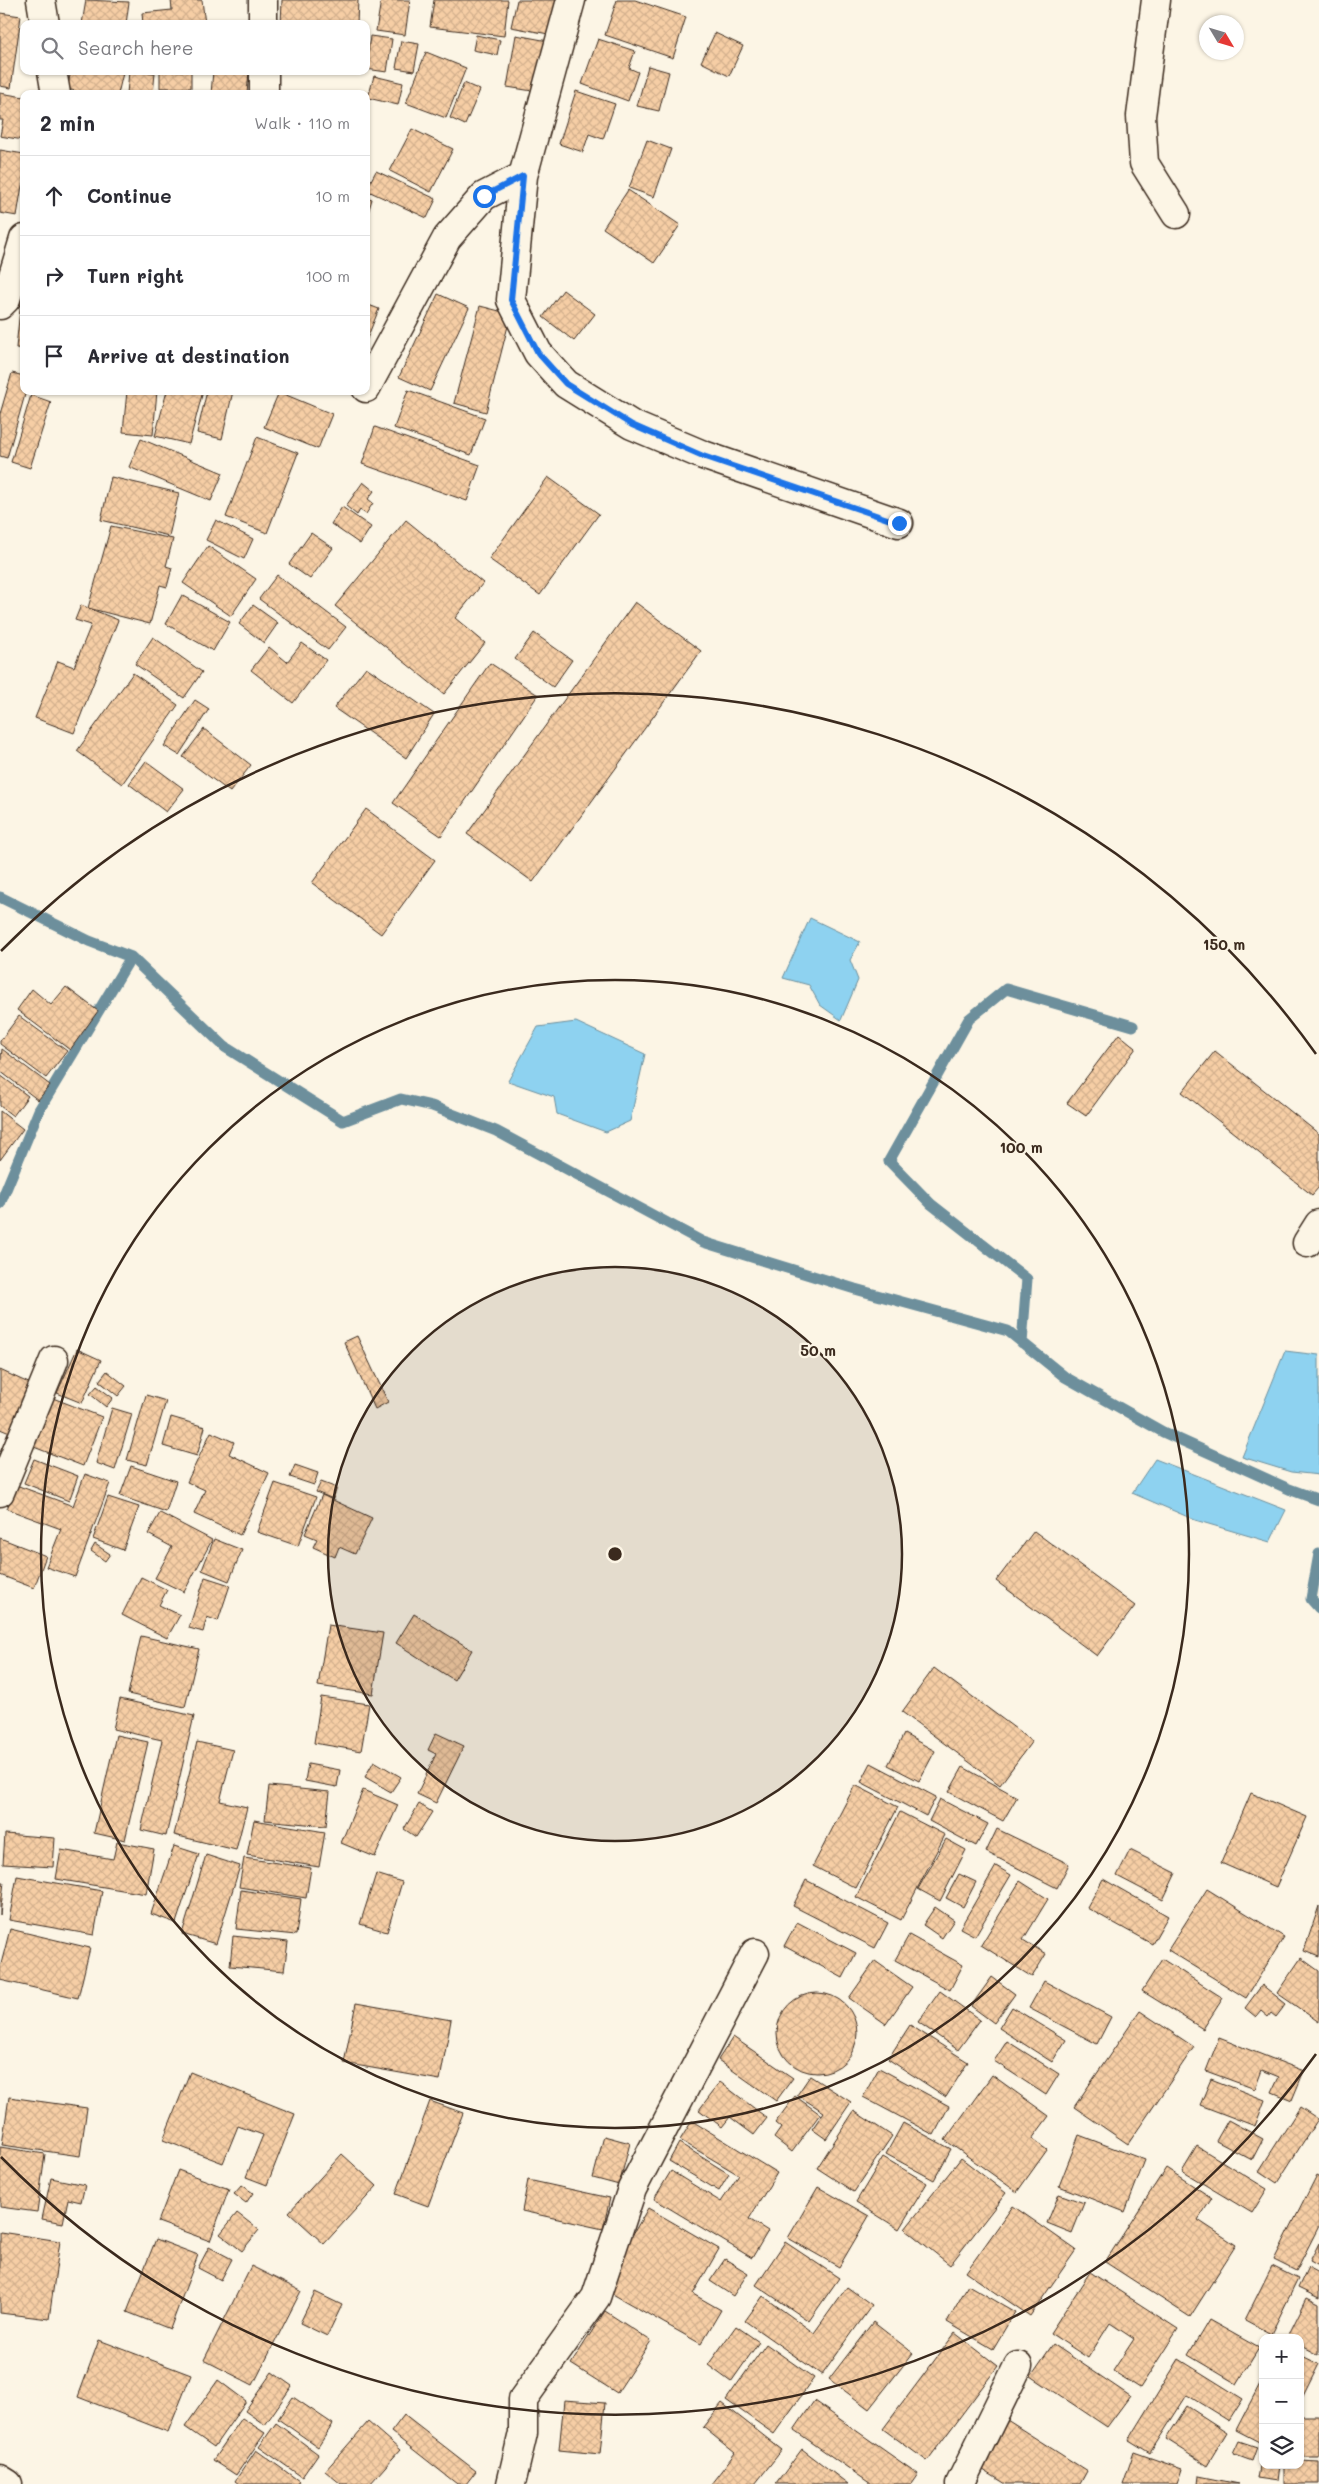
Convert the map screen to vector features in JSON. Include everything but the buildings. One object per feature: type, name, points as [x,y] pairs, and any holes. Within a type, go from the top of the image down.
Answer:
[{"type":"street","points":[[41,0],[44,20]]},
{"type":"street","points":[[263,0],[263,20]]},
{"type":"street","points":[[571,0],[523,176],[511,300],[538,353],[566,384],[632,425],[703,456],[899,523]]},
{"type":"street","points":[[1156,0],[1141,116],[1144,163],[1176,214]]},
{"type":"street","points":[[53,75],[55,90]]},
{"type":"street","points":[[264,75],[264,90]]},
{"type":"street","points":[[370,382],[448,238],[484,196],[523,176]]},
{"type":"street","points":[[0,305],[6,299],[20,252]]},
{"type":"street","points":[[0,1492],[54,1360]]},
{"type":"street","points":[[511,2484],[523,2433],[523,2399],[596,2297],[632,2189],[755,1953]]},
{"type":"street","points":[[960,2484],[1018,2366]]},
{"type":"street","points":[[0,2480],[8,2484]]},
{"type":"water","points":[[810,918],[860,942],[850,960],[858,980],[841,1020],[820,1005],[809,985],[783,978]]},
{"type":"water","points":[[576,1022],[645,1054],[630,1121],[606,1132],[557,1114],[554,1097],[508,1081],[538,1027]]},
{"type":"water","points":[[1285,1351],[1319,1355],[1319,1475],[1291,1472],[1242,1457]]},
{"type":"water","points":[[1155,1459],[1286,1510],[1270,1542],[1195,1520],[1132,1493]]},
{"type":"waterway","points":[[0,897],[89,941],[131,957],[225,1047],[343,1121],[401,1099],[432,1106],[496,1131],[703,1242],[855,1289],[1008,1331],[1065,1377],[1163,1432],[1289,1489],[1319,1500]]},
{"type":"waterway","points":[[0,1204],[39,1110],[131,957]]},
{"type":"waterway","points":[[1022,1343],[1027,1279],[931,1204],[889,1161],[969,1019],[1006,989],[1133,1026]]},
{"type":"waterway","points":[[1319,1554],[1311,1599],[1319,1608]]},
{"type":"route","points":[[484,196],[523,176],[511,300],[538,353],[566,384],[632,425],[703,456],[899,523]]}]
